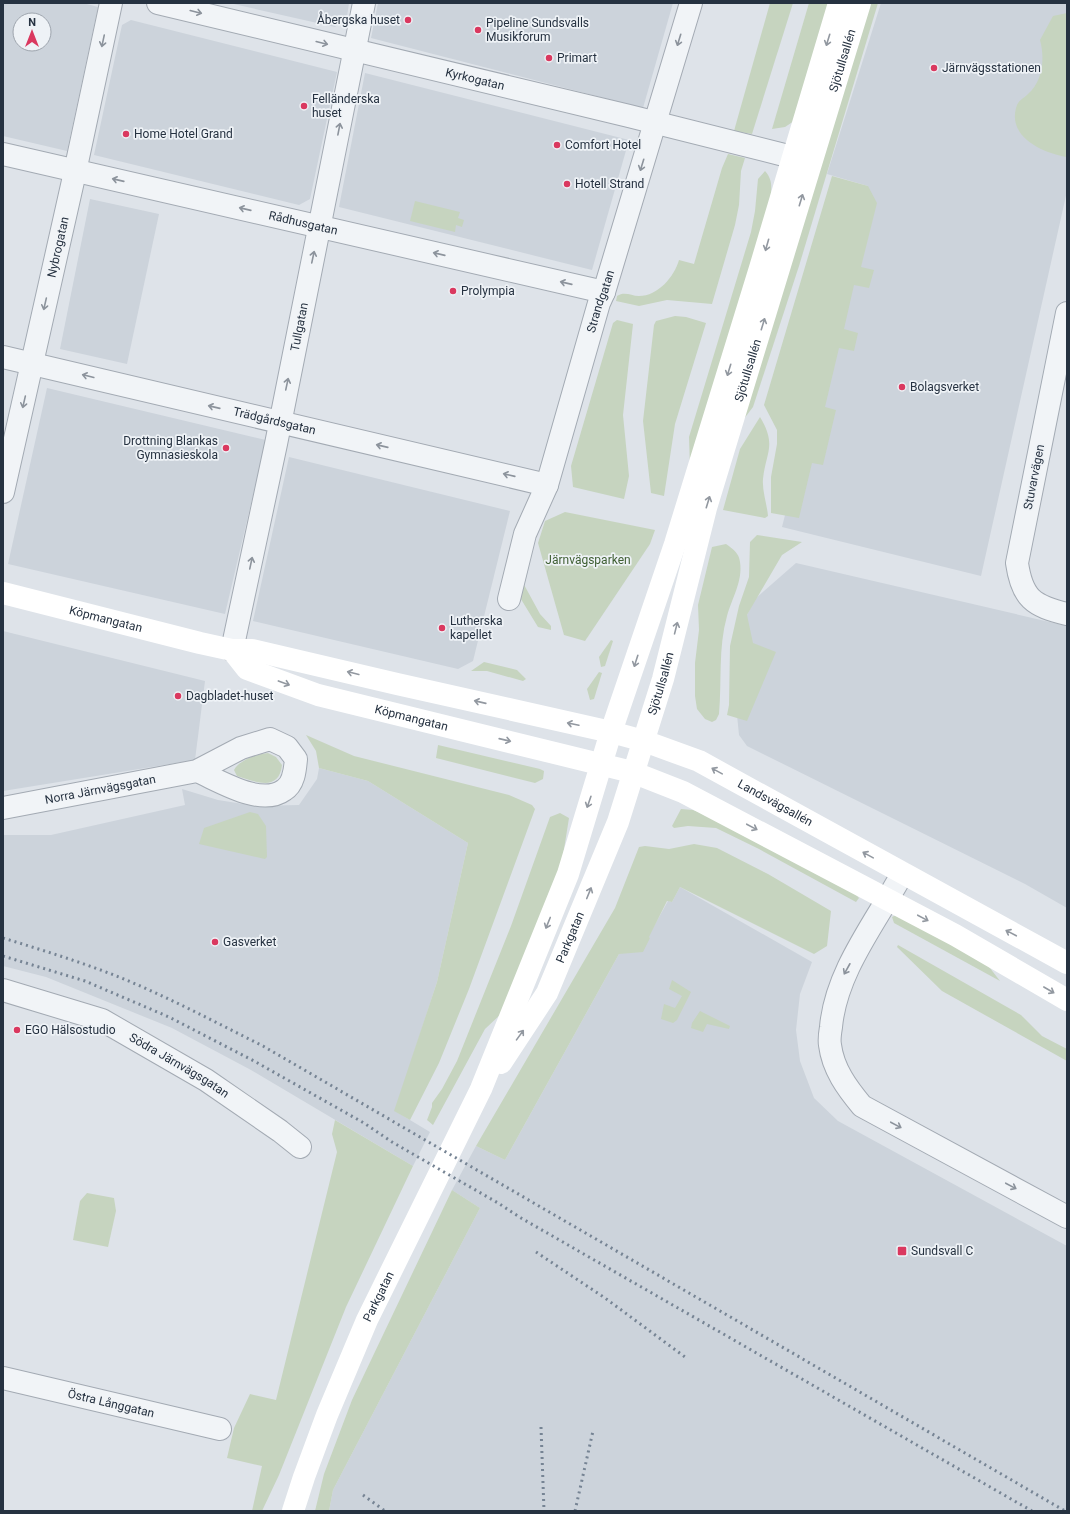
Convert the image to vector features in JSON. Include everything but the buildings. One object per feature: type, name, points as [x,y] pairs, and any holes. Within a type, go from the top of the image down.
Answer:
[{"type":"main road","name":"Sjötullsallén","points":[[611,732],[675,544],[760,268],[839,3]]},
{"type":"main road","name":"Sjötullsallén","points":[[644,741],[662,679],[706,508],[860,3]]},
{"type":"main road","name":"Köpmangatan","points":[[3,593],[232,650],[252,650],[611,732]]},
{"type":"main road","name":"Köpmangatan","points":[[232,650],[247,669],[318,695],[540,748],[601,765]]},
{"type":"main road","name":"Landsvägsallén","points":[[611,732],[644,741],[699,761],[902,874],[1067,962]]},
{"type":"main road","points":[[611,732],[601,765],[632,772],[683,792],[955,935],[1067,1000]]},
{"type":"main road","points":[[632,772],[644,741]]},
{"type":"main road","name":"Parkgatan","points":[[293,1511],[327,1415],[367,1320],[481,1089],[568,874],[601,765]]},
{"type":"main road","name":"Parkgatan","points":[[481,1089],[524,1030],[547,994],[617,825],[632,772]]},
{"type":"street","name":"Nybrogatan","points":[[3,492],[76,170],[111,3]]},
{"type":"street","name":"Kyrkogatan","points":[[158,3],[792,157]]},
{"type":"street","name":"Tullgatan","points":[[232,650],[320,226],[364,3]]},
{"type":"street","name":"Strandgatan","points":[[509,599],[525,534],[547,485],[599,303],[604,292],[691,3]]},
{"type":"street","name":"Rådhusgatan","points":[[3,154],[604,292]]},
{"type":"street","name":"Stuvarvägen","points":[[1067,312],[1017,563],[1020,583],[1026,595],[1047,609],[1067,614]]},
{"type":"street","name":"Trädgårdsgatan","points":[[3,357],[547,485]]},
{"type":"street","name":"Norra Järnvägsgatan","points":[[3,808],[197,771]]},
{"type":"street","points":[[902,874],[845,973],[832,1015],[829,1044],[836,1067],[846,1087],[862,1106],[1067,1217]]},
{"type":"street","name":"Södra Järnvägsgatan","points":[[3,990],[102,1020],[206,1080],[280,1131],[300,1147]]},
{"type":"street","name":"Östra Långgatan","points":[[3,1378],[220,1429]]},
{"type":"shaded area","points":[[3,3],[83,3],[98,7],[67,151],[3,136]]},
{"type":"shaded area","points":[[229,3],[349,3],[347,17],[335,27]]},
{"type":"shaded area","points":[[378,3],[673,3],[643,108],[371,38]]},
{"type":"shaded area","points":[[881,3],[1067,3],[1067,191],[981,576],[782,527],[868,186],[827,174]]},
{"type":"shaded area","points":[[131,20],[337,72],[310,199],[299,205],[94,155],[122,25]]},
{"type":"shaded area","points":[[365,73],[629,140],[592,270],[339,207]]},
{"type":"shaded area","points":[[90,199],[159,214],[127,364],[60,349]]},
{"type":"shaded area","points":[[47,388],[266,440],[225,614],[8,564]]},
{"type":"shaded area","points":[[289,457],[510,511],[473,661],[458,669],[253,621]]},
{"type":"shaded area","points":[[796,563],[1067,626],[1067,908],[1025,884],[747,746],[739,735],[737,715],[742,625],[755,599]]},
{"type":"shaded area","points":[[3,631],[205,681],[195,760],[3,791]]},
{"type":"shaded area","points":[[319,768],[368,781],[468,843],[437,982],[395,1111],[430,1132],[413,1166],[251,1070],[172,1028],[46,977],[3,966],[3,835],[51,835],[185,805],[182,789],[218,800],[256,806],[299,805],[317,779]]},
{"type":"shaded area","points":[[680,887],[812,962],[800,994],[796,1030],[800,1061],[814,1098],[838,1121],[1067,1246],[1067,1511],[329,1511],[333,1490],[480,1208],[452,1190],[476,1146],[505,1160],[619,954],[650,938],[648,937],[668,901],[672,902]]},
{"type":"green space","points":[[770,3],[793,3],[752,134],[734,131]]},
{"type":"green space","points":[[809,3],[831,3],[794,121],[785,127],[772,129]]},
{"type":"green space","points":[[867,3],[878,3],[799,266],[753,407],[737,428]]},
{"type":"green space","points":[[1067,13],[1067,157],[1048,152],[1030,142],[1017,128],[1015,119],[1018,103],[1033,89],[1040,76],[1042,69],[1042,47],[1040,40],[1053,16]]},
{"type":"green space","points":[[728,154],[745,158],[741,171],[739,205],[735,225],[712,304],[667,300],[639,306],[616,301],[617,296],[620,295],[625,294],[639,296],[653,293],[669,279],[679,260],[694,264],[722,168]]},
{"type":"green space","points":[[765,171],[771,182],[770,203],[690,468],[689,437],[751,232],[755,211],[758,179]]},
{"type":"green space","points":[[832,176],[868,186],[877,203],[861,267],[874,270],[869,288],[854,285],[844,329],[858,333],[854,351],[839,348],[825,407],[836,410],[823,465],[812,463],[799,518],[771,513],[771,477],[777,444],[777,430],[764,405]]},
{"type":"green space","points":[[415,201],[460,212],[458,218],[464,220],[462,227],[456,225],[455,232],[410,221]]},
{"type":"green space","points":[[675,316],[686,317],[706,323],[675,424],[664,496],[651,493],[643,421],[654,325],[656,321]]},
{"type":"green space","points":[[617,320],[633,324],[623,415],[629,476],[624,499],[573,487],[571,466],[613,323]]},
{"type":"green space","points":[[760,417],[768,435],[769,442],[763,479],[763,488],[768,516],[765,518],[723,510],[740,449]]},
{"type":"green space","name":"Järnvägsparken","points":[[565,512],[655,530],[650,544],[585,641],[564,635],[538,543],[545,521]]},
{"type":"green space","points":[[757,535],[802,542],[782,555],[747,615],[753,643],[776,652],[747,721],[727,715],[729,705],[730,646],[739,606],[749,577],[750,542]]},
{"type":"green space","points":[[726,544],[737,554],[741,569],[739,583],[724,628],[721,652],[719,714],[716,720],[712,722],[705,719],[697,709],[695,696],[695,663],[699,630],[698,605],[712,547]]},
{"type":"green space","name":"Järnvägsparken","points":[[522,581],[540,614],[551,626],[551,630],[538,627],[516,591]]},
{"type":"green space","points":[[611,640],[613,641],[605,666],[601,667],[599,657]]},
{"type":"green space","points":[[484,662],[517,670],[526,679],[523,681],[487,671],[471,671]]},
{"type":"green space","points":[[599,672],[602,673],[594,699],[590,700],[587,689]]},
{"type":"green space","points":[[306,735],[354,756],[509,795],[532,805],[535,809],[469,989],[439,1063],[410,1120],[394,1111],[437,982],[468,843],[368,781],[319,768],[316,751]]},
{"type":"green space","points":[[438,745],[540,769],[544,771],[543,779],[535,783],[436,758]]},
{"type":"green space","points":[[268,753],[276,757],[282,765],[280,774],[276,779],[265,783],[237,776],[234,770],[236,766],[244,760]]},
{"type":"green space","points":[[681,809],[693,810],[728,822],[852,890],[859,898],[856,902],[759,849],[716,828],[688,826],[674,828],[672,826]]},
{"type":"green space","points":[[250,812],[258,814],[266,826],[267,857],[265,859],[199,844],[204,828]]},
{"type":"green space","points":[[560,813],[569,818],[561,868],[501,1014],[485,1029],[433,1125],[427,1120],[432,1103],[442,1089],[457,1061],[511,926],[550,817]]},
{"type":"green space","points":[[694,844],[717,848],[768,874],[831,911],[827,946],[814,954],[680,887],[672,902],[667,901],[643,952],[619,954],[505,1160],[476,1146],[615,908],[639,847],[645,846],[669,849]]},
{"type":"green space","points":[[896,915],[983,959],[1000,981],[894,923],[892,917]]},
{"type":"green space","points":[[898,945],[1021,1015],[1042,1036],[1067,1049],[1067,1061],[942,991],[897,947]]},
{"type":"green space","points":[[672,980],[691,992],[677,1020],[673,1023],[661,1019],[664,1004],[675,1008],[682,996],[669,989]]},
{"type":"green space","points":[[700,1011],[730,1026],[729,1029],[707,1024],[703,1032],[691,1028],[692,1023]]},
{"type":"green space","points":[[335,1120],[413,1166],[346,1307],[279,1475],[262,1511],[252,1511],[262,1466],[227,1458],[234,1428],[250,1394],[276,1400],[337,1152],[332,1134]]},
{"type":"green space","points":[[452,1190],[480,1208],[333,1490],[329,1511],[315,1511],[324,1474],[352,1400]]},
{"type":"green space","points":[[87,1193],[114,1198],[116,1211],[108,1247],[73,1240],[80,1201]]},
{"type":"railway","points":[[3,938],[76,961],[119,977],[173,1001],[263,1046],[1065,1511]]},
{"type":"railway","points":[[3,956],[85,981],[169,1017],[254,1061],[364,1123],[392,1142],[498,1203],[521,1218],[1032,1511]]},
{"type":"railway","points":[[536,1252],[605,1298],[685,1357]]},
{"type":"railway","points":[[541,1427],[544,1511]]},
{"type":"railway","points":[[575,1511],[593,1431]]},
{"type":"railway","points":[[363,1495],[385,1511]]},
{"type":"place","name":"Åbergska huset","points":[[408,20]]},
{"type":"place","name":"Pipeline Sundsvalls Musikforum","points":[[478,30]]},
{"type":"place","name":"Primart","points":[[549,58]]},
{"type":"place","name":"Järnvägsstationen","points":[[934,68]]},
{"type":"place","name":"Felländerska huset","points":[[304,106]]},
{"type":"place","name":"Home Hotel Grand","points":[[126,134]]},
{"type":"place","name":"Comfort Hotel","points":[[557,145]]},
{"type":"place","name":"Hotell Strand","points":[[567,184]]},
{"type":"place","name":"Prolympia","points":[[453,291]]},
{"type":"place","name":"Bolagsverket","points":[[902,387]]},
{"type":"place","name":"Drottning Blankas Gymnasieskola","points":[[226,448]]},
{"type":"place","name":"Lutherska kapellet","points":[[442,628]]},
{"type":"place","name":"Dagbladet-huset","points":[[178,696]]},
{"type":"place","name":"Gasverket","points":[[215,942]]},
{"type":"place","name":"EGO Hälsostudio","points":[[17,1030]]},
{"type":"place","name":"Sundsvall C","points":[[902,1251]]}]
